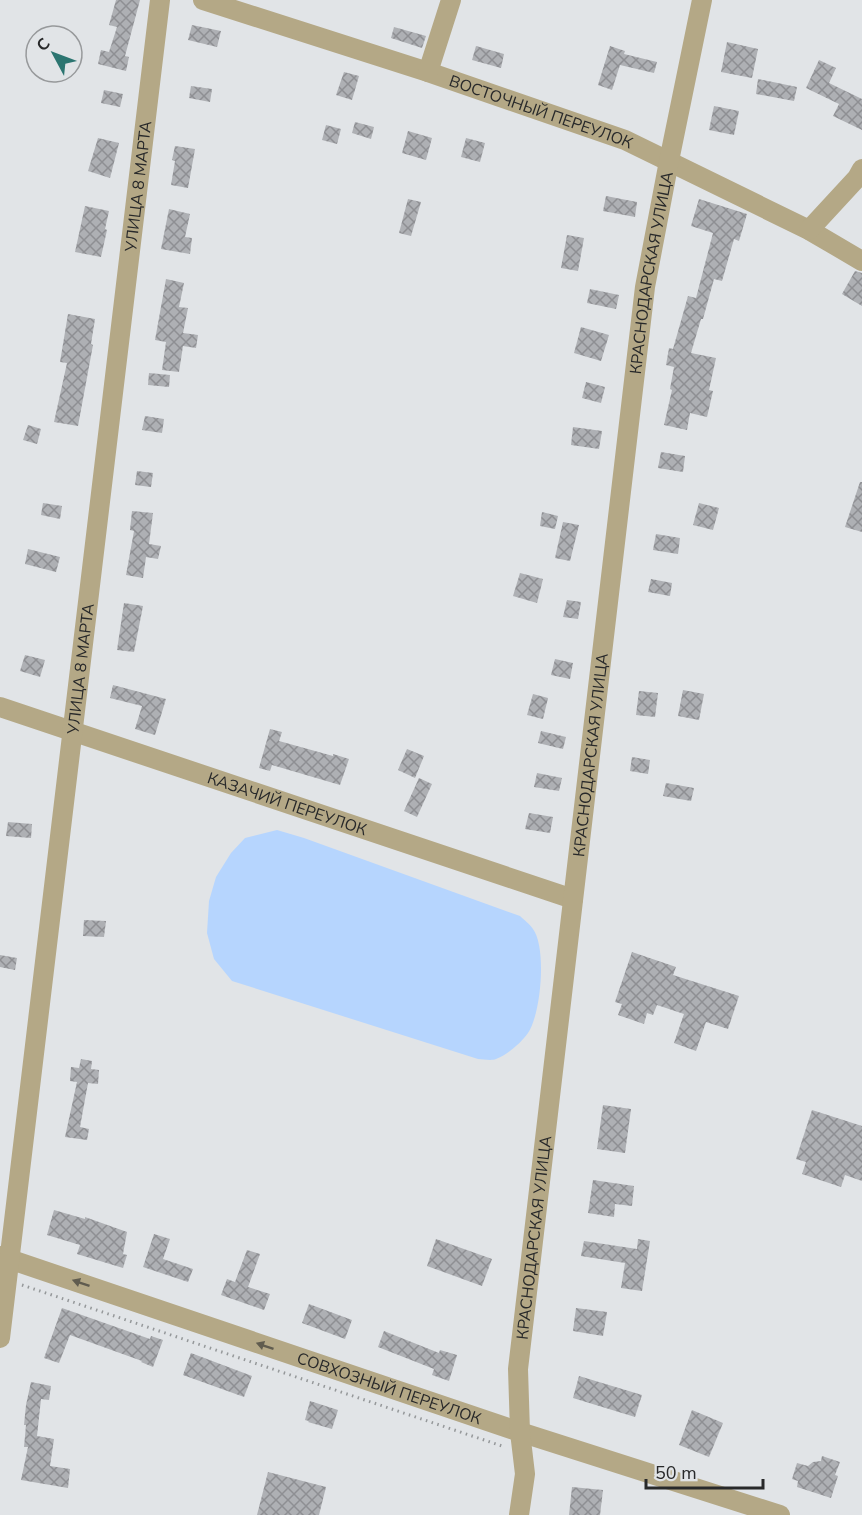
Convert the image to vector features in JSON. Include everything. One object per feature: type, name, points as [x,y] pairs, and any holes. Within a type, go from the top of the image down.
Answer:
[{"type":"street","name":"УЛИЦА 8 МАРТА","points":[[0,1338],[5,1258],[72,731],[160,0]]},
{"type":"street","name":"ВОСТОЧНЫЙ ПЕРЕУЛОК","points":[[203,0],[428,72],[625,140],[809,230],[862,261]]},
{"type":"street","points":[[428,72],[451,0]]},
{"type":"street","name":"КРАСНОДАРСКАЯ УЛИЦА","points":[[519,1515],[525,1474],[520,1432],[518,1369],[645,287],[702,0]]},
{"type":"street","points":[[809,230],[857,178],[862,169]]},
{"type":"street","name":"КАЗАЧИЙ ПЕРЕУЛОК","points":[[0,707],[573,899]]},
{"type":"street","name":"СОВХОЗНЫЙ ПЕРЕУЛОК","points":[[5,1258],[520,1432],[780,1515]]},
{"type":"shaded area","points":[[277,830],[520,916],[532,927],[537,938],[541,965],[536,1011],[533,1024],[525,1037],[514,1048],[496,1059],[478,1059],[232,981],[214,959],[207,933],[209,901],[216,877],[231,853],[245,838]]},
{"type":"building","points":[[116,0],[140,0],[125,56],[129,57],[126,71],[98,64],[101,50],[109,52],[117,27],[109,25]]},
{"type":"building","points":[[192,25],[221,31],[217,47],[188,40]]},
{"type":"building","points":[[394,27],[426,36],[422,48],[391,38]]},
{"type":"building","points":[[727,42],[758,49],[752,78],[721,72]]},
{"type":"building","points":[[476,46],[504,54],[501,68],[472,60]]},
{"type":"building","points":[[610,46],[625,51],[624,54],[657,62],[654,73],[620,65],[612,90],[598,85]]},
{"type":"building","points":[[819,60],[836,68],[829,83],[862,99],[862,130],[833,116],[839,104],[806,88]]},
{"type":"building","points":[[344,72],[359,76],[352,100],[336,95]]},
{"type":"building","points":[[758,79],[797,87],[794,101],[756,94]]},
{"type":"building","points":[[191,86],[212,89],[210,102],[189,98]]},
{"type":"building","points":[[104,90],[123,94],[120,107],[101,103]]},
{"type":"building","points":[[714,106],[739,111],[734,135],[709,130]]},
{"type":"building","points":[[355,122],[374,127],[371,139],[352,133]]},
{"type":"building","points":[[326,125],[341,129],[337,144],[322,140]]},
{"type":"building","points":[[408,131],[432,138],[426,160],[402,153]]},
{"type":"building","points":[[98,138],[119,143],[110,178],[88,171]]},
{"type":"building","points":[[466,138],[485,143],[480,162],[461,157]]},
{"type":"building","points":[[175,146],[195,149],[188,188],[171,185]]},
{"type":"building","points":[[606,196],[637,202],[635,217],[603,211]]},
{"type":"building","points":[[408,199],[421,202],[411,236],[399,233]]},
{"type":"building","points":[[699,199],[747,214],[739,241],[734,239],[722,281],[714,279],[691,353],[716,358],[709,390],[713,391],[707,417],[690,413],[687,430],[664,425],[672,390],[670,389],[674,367],[666,365],[669,348],[673,349],[688,296],[696,298],[713,233],[691,226]]},
{"type":"building","points":[[85,206],[109,211],[101,257],[75,252]]},
{"type":"building","points":[[169,209],[190,214],[185,237],[192,238],[190,254],[161,249]]},
{"type":"building","points":[[567,235],[584,238],[578,271],[561,268]]},
{"type":"building","points":[[855,271],[862,273],[862,306],[842,294]]},
{"type":"building","points":[[166,279],[184,283],[179,307],[188,308],[183,333],[198,335],[196,348],[183,346],[179,372],[162,370],[166,342],[155,340]]},
{"type":"building","points":[[590,289],[619,295],[616,309],[587,303]]},
{"type":"building","points":[[68,314],[95,319],[91,344],[93,345],[78,426],[54,422],[67,363],[60,362]]},
{"type":"building","points":[[581,327],[609,335],[601,361],[574,353]]},
{"type":"building","points":[[149,373],[170,375],[169,387],[148,385]]},
{"type":"building","points":[[586,382],[605,387],[601,403],[582,398]]},
{"type":"building","points":[[145,416],[164,419],[162,433],[142,430]]},
{"type":"building","points":[[28,425],[41,429],[37,444],[23,440]]},
{"type":"building","points":[[573,427],[602,431],[599,449],[571,445]]},
{"type":"building","points":[[661,452],[685,456],[683,472],[658,468]]},
{"type":"building","points":[[137,471],[153,473],[151,487],[135,485]]},
{"type":"building","points":[[860,482],[862,482],[862,532],[845,527]]},
{"type":"building","points":[[43,503],[62,506],[60,519],[41,515]]},
{"type":"building","points":[[699,503],[719,508],[713,530],[693,525]]},
{"type":"building","points":[[132,511],[153,513],[149,544],[161,546],[158,559],[146,557],[143,578],[126,575],[134,531],[130,530]]},
{"type":"building","points":[[542,512],[558,516],[555,529],[540,526]]},
{"type":"building","points":[[563,522],[579,525],[570,561],[555,558]]},
{"type":"building","points":[[656,534],[680,538],[678,554],[653,550]]},
{"type":"building","points":[[28,549],[60,557],[56,572],[25,564]]},
{"type":"building","points":[[520,573],[543,579],[537,603],[513,596]]},
{"type":"building","points":[[651,579],[672,583],[670,596],[648,592]]},
{"type":"building","points":[[567,600],[581,602],[578,619],[563,617]]},
{"type":"building","points":[[124,603],[143,606],[134,652],[117,650]]},
{"type":"building","points":[[25,655],[45,660],[40,677],[20,671]]},
{"type":"building","points":[[555,659],[573,663],[570,679],[551,675]]},
{"type":"building","points":[[113,685],[166,699],[155,735],[135,729],[142,706],[110,698]]},
{"type":"building","points":[[683,690],[704,694],[699,720],[678,716]]},
{"type":"building","points":[[639,691],[658,693],[655,717],[636,715]]},
{"type":"building","points":[[533,694],[548,698],[543,719],[527,715]]},
{"type":"building","points":[[270,729],[282,732],[279,741],[349,759],[340,785],[272,765],[270,771],[259,768]]},
{"type":"building","points":[[541,731],[566,737],[563,749],[538,743]]},
{"type":"building","points":[[407,749],[424,756],[415,778],[398,770]]},
{"type":"building","points":[[632,757],[650,760],[648,774],[630,771]]},
{"type":"building","points":[[537,773],[562,778],[559,791],[534,787]]},
{"type":"building","points":[[419,778],[432,784],[417,817],[404,811]]},
{"type":"building","points":[[666,783],[694,788],[691,801],[663,796]]},
{"type":"building","points":[[529,813],[553,817],[550,833],[525,829]]},
{"type":"building","points":[[8,822],[32,824],[31,838],[6,836]]},
{"type":"building","points":[[84,920],[106,921],[104,937],[83,936]]},
{"type":"building","points":[[632,952],[676,967],[673,975],[739,996],[728,1029],[706,1022],[696,1051],[674,1043],[684,1014],[657,1005],[653,1015],[647,1013],[644,1024],[618,1015],[622,1004],[615,1002]]},
{"type":"building","points":[[0,955],[17,958],[15,970],[0,967]]},
{"type":"building","points":[[81,1059],[92,1061],[91,1069],[99,1070],[98,1084],[88,1083],[80,1127],[89,1129],[87,1140],[65,1137],[77,1082],[70,1081],[71,1067],[79,1068]]},
{"type":"building","points":[[603,1105],[631,1109],[625,1153],[597,1149]]},
{"type":"building","points":[[812,1110],[862,1126],[862,1181],[845,1175],[841,1187],[802,1174],[806,1162],[796,1159]]},
{"type":"building","points":[[593,1180],[634,1186],[632,1206],[615,1204],[614,1217],[588,1213]]},
{"type":"building","points":[[54,1210],[85,1219],[85,1217],[127,1232],[123,1254],[127,1255],[123,1268],[77,1254],[80,1245],[47,1235]]},
{"type":"building","points":[[154,1234],[170,1239],[163,1259],[193,1269],[188,1282],[143,1267]]},
{"type":"building","points":[[436,1239],[492,1259],[482,1286],[427,1266]]},
{"type":"building","points":[[638,1239],[650,1241],[642,1291],[621,1288],[625,1263],[581,1256],[584,1241],[637,1249]]},
{"type":"building","points":[[247,1250],[260,1254],[248,1287],[270,1294],[264,1310],[221,1295],[227,1279],[235,1282]]},
{"type":"building","points":[[309,1304],[352,1320],[345,1339],[302,1323]]},
{"type":"building","points":[[62,1308],[150,1339],[151,1336],[163,1340],[153,1367],[70,1335],[59,1363],[44,1358]]},
{"type":"building","points":[[576,1308],[607,1312],[603,1336],[573,1331]]},
{"type":"building","points":[[384,1331],[439,1353],[440,1350],[457,1355],[449,1381],[432,1375],[434,1369],[378,1347]]},
{"type":"building","points":[[191,1353],[252,1376],[244,1397],[183,1375]]},
{"type":"building","points":[[579,1376],[642,1395],[635,1417],[573,1398]]},
{"type":"building","points":[[31,1382],[51,1386],[49,1400],[41,1399],[37,1436],[54,1439],[50,1466],[70,1469],[68,1488],[21,1480],[28,1447],[24,1447],[26,1425],[24,1425]]},
{"type":"building","points":[[310,1401],[338,1410],[332,1429],[305,1420]]},
{"type":"building","points":[[692,1410],[723,1423],[709,1457],[679,1445]]},
{"type":"building","points":[[822,1456],[840,1462],[831,1498],[797,1487],[798,1481],[792,1479],[797,1463],[808,1466],[813,1462],[821,1461]]},
{"type":"building","points":[[268,1472],[326,1487],[319,1515],[257,1515]]},
{"type":"building","points":[[572,1487],[603,1490],[600,1515],[569,1515]]}]
